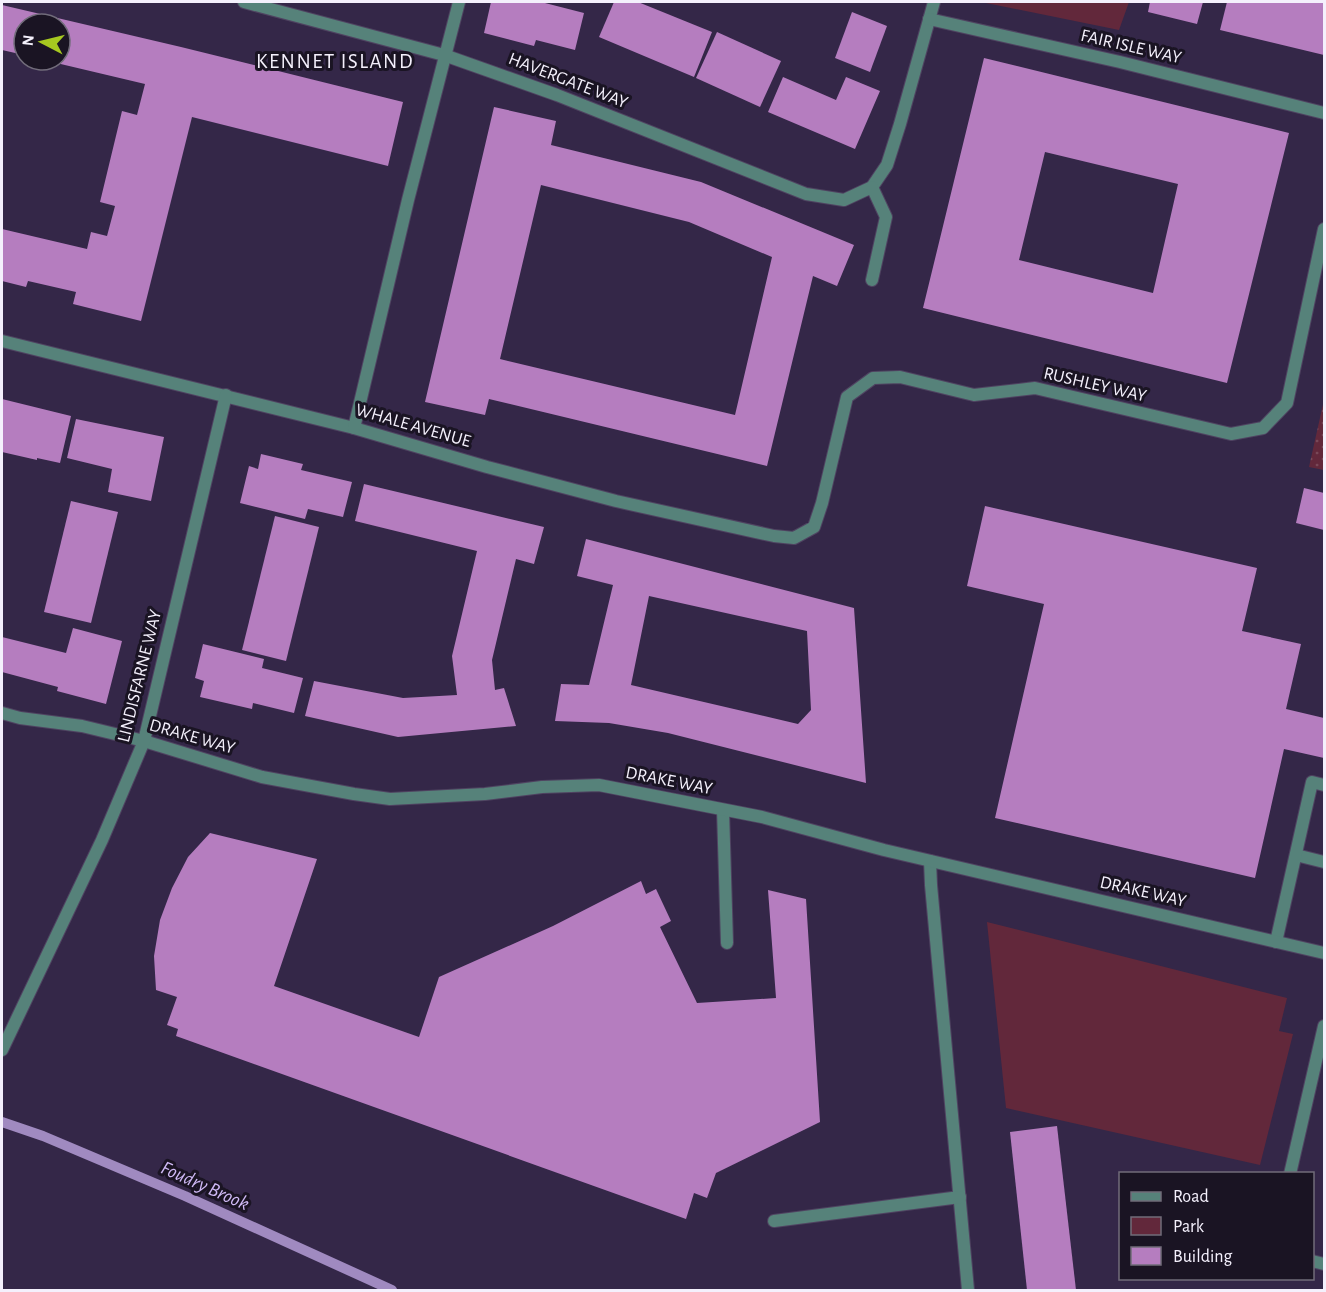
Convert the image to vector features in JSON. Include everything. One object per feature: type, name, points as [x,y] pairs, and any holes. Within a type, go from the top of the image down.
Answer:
[{"type":"street","name":"HAVERGATE WAY","points":[[244,2],[444,55],[557,95],[806,194],[844,200],[872,187]]},
{"type":"street","points":[[354,428],[408,200],[459,2]]},
{"type":"street","points":[[872,280],[886,217],[872,187],[887,165],[934,2]]},
{"type":"street","name":"FAIR ISLE WAY","points":[[929,19],[1120,62],[1324,113]]},
{"type":"street","name":"RUSHLEY WAY","points":[[814,527],[822,503],[847,397],[873,378],[900,377],[974,395],[1035,388],[1231,434],[1263,428],[1287,403],[1324,229]]},
{"type":"street","name":"WHALE AVENUE","points":[[2,340],[354,428],[616,501],[774,536],[794,538],[814,527]]},
{"type":"street","name":"LINDISFARNE WAY","points":[[2,1050],[112,818],[144,741],[226,395]]},
{"type":"street","name":"DRAKE WAY","points":[[2,713],[20,718],[82,726],[144,741],[262,777],[390,799],[485,794],[542,787],[599,785],[762,817],[930,861],[1324,953]]},
{"type":"street","points":[[1276,942],[1312,782],[1324,784]]},
{"type":"street","points":[[723,810],[728,943]]},
{"type":"street","points":[[1296,855],[1324,862]]},
{"type":"street","points":[[930,861],[968,1290]]},
{"type":"street","points":[[1290,1172],[1324,1026]]},
{"type":"street","points":[[774,1221],[960,1197]]},
{"type":"green space","points":[[981,2],[1129,2],[1119,30]]},
{"type":"green space","points":[[1324,400],[1324,470],[1309,467]]},
{"type":"green space","points":[[987,922],[1287,998],[1279,1031],[1293,1034],[1260,1165],[1006,1108]]},
{"type":"building","points":[[491,2],[545,2],[584,13],[575,50],[536,40],[534,46],[484,33]]},
{"type":"building","points":[[614,2],[638,2],[712,32],[694,77],[599,37]]},
{"type":"building","points":[[1150,2],[1203,2],[1197,24],[1148,12]]},
{"type":"building","points":[[1227,2],[1324,2],[1324,55],[1220,30]]},
{"type":"building","points":[[2,5],[32,12],[12,12],[12,52],[2,50]]},
{"type":"building","points":[[852,12],[887,26],[870,72],[835,58]]},
{"type":"building","points":[[72,21],[403,102],[388,166],[192,117],[141,321],[73,304],[76,292],[28,281],[26,287],[2,281],[2,229],[87,249],[91,232],[107,236],[115,206],[100,202],[122,111],[137,115],[145,84],[72,67]]},
{"type":"building","points":[[717,32],[781,61],[760,107],[696,78]]},
{"type":"building","points":[[984,58],[1289,133],[1227,383],[923,308]],"holes":[[[1045,152],[1178,184],[1153,293],[1019,260]]]},
{"type":"building","points":[[783,77],[836,100],[846,77],[880,91],[855,149],[768,112]]},
{"type":"building","points":[[494,107],[556,121],[551,145],[701,182],[854,245],[837,286],[813,276],[767,466],[489,399],[485,415],[425,402]],"holes":[[[541,185],[689,222],[772,257],[735,415],[500,359]]]},
{"type":"building","points":[[2,399],[71,416],[60,463],[2,452]]},
{"type":"building","points":[[76,419],[164,437],[151,501],[108,492],[112,469],[67,458]]},
{"type":"building","points":[[261,454],[303,464],[301,470],[352,482],[343,517],[308,509],[305,519],[240,503],[249,466],[258,469]]},
{"type":"building","points":[[364,484],[544,527],[534,564],[516,559],[492,660],[495,690],[504,688],[516,726],[398,737],[305,716],[314,681],[403,698],[457,695],[452,656],[477,551],[355,521]]},
{"type":"building","points":[[1304,488],[1324,493],[1324,530],[1296,523]]},
{"type":"building","points":[[71,501],[118,512],[91,623],[44,612]]},
{"type":"building","points":[[985,506],[1257,568],[1242,631],[1301,644],[1286,709],[1324,718],[1324,758],[1284,749],[1255,878],[995,818],[1044,604],[967,586]]},
{"type":"building","points":[[275,516],[319,527],[286,661],[242,650]]},
{"type":"building","points":[[586,539],[854,608],[866,783],[668,733],[609,723],[555,721],[561,684],[589,685],[613,585],[577,576]],"holes":[[[649,596],[807,631],[811,710],[798,724],[631,685]]]},
{"type":"building","points":[[73,628],[122,641],[106,704],[57,691],[58,687],[2,672],[2,637],[66,653]]},
{"type":"building","points":[[203,644],[264,659],[262,668],[303,678],[294,713],[253,703],[252,709],[200,697],[204,681],[195,678]]},
{"type":"building","points":[[210,833],[317,859],[274,986],[419,1037],[439,977],[553,926],[641,881],[646,894],[656,889],[671,921],[660,927],[697,1003],[776,998],[768,890],[806,899],[820,1122],[716,1173],[707,1198],[694,1193],[686,1219],[176,1036],[178,1029],[167,1025],[177,997],[156,990],[154,956],[160,920],[172,888],[188,857]]},
{"type":"building","points":[[1057,1126],[1076,1290],[1027,1290],[1010,1132]]},
{"type":"waterway","name":"Foudry Brook","points":[[2,1122],[43,1136],[185,1196],[392,1290]]},
{"type":"district","name":"KENNET ISLAND","points":[[335,61]]}]
